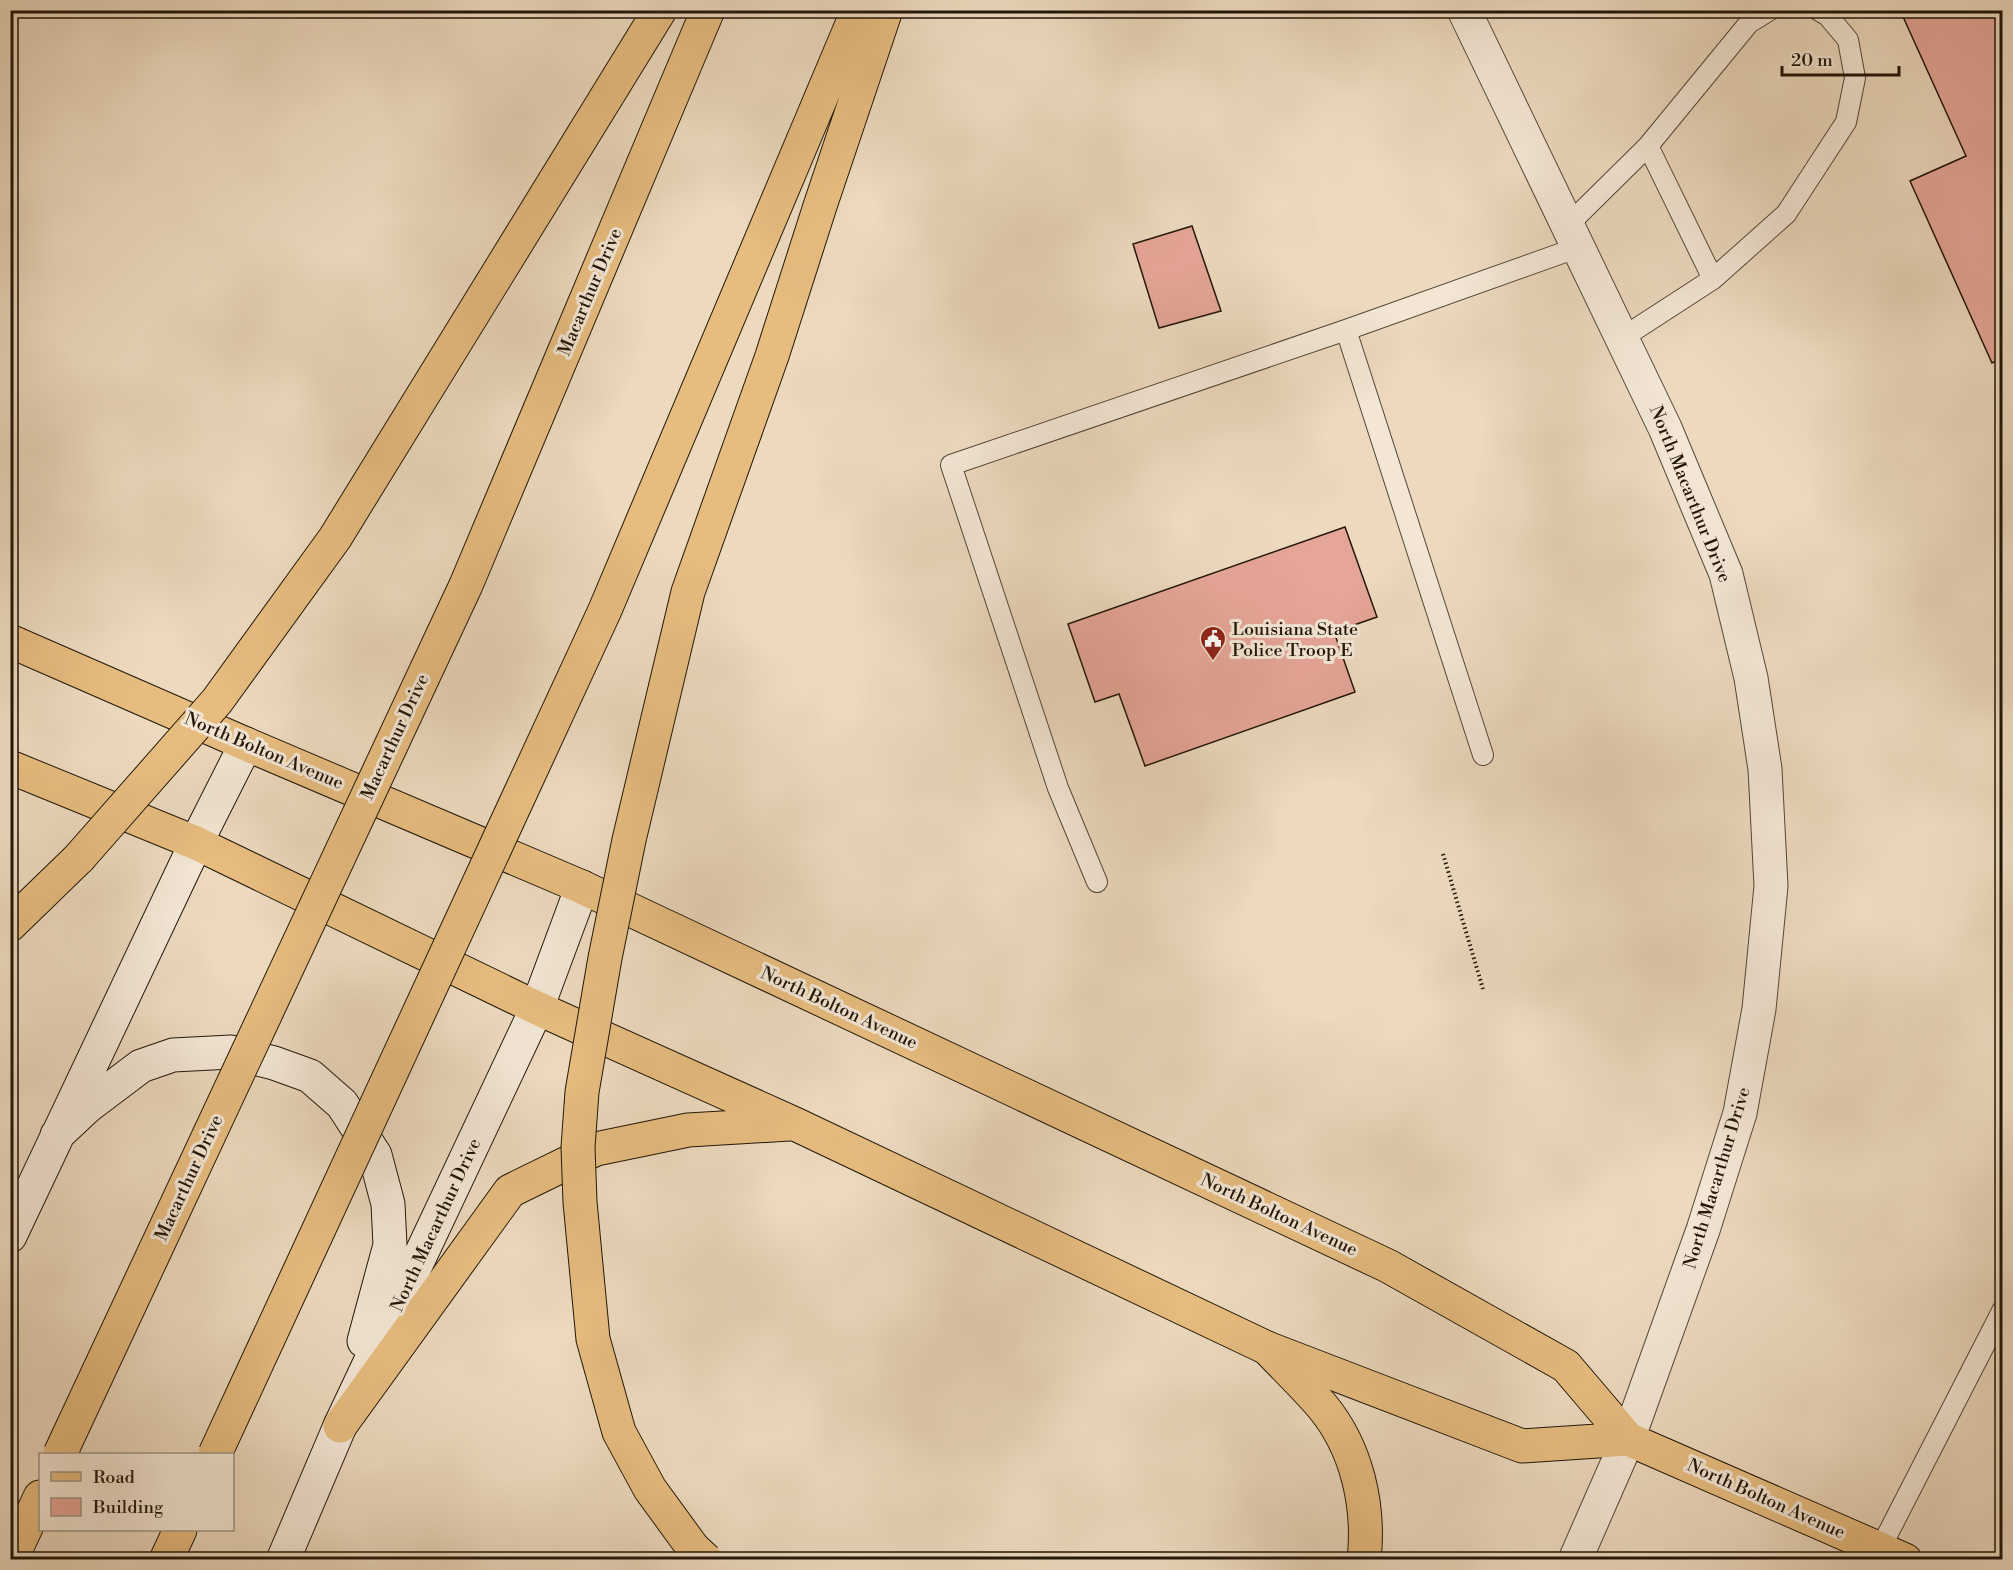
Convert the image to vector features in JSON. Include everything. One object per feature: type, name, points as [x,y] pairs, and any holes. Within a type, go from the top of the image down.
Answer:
[{"type":"main road","points":[[10,925],[79,858],[217,700],[334,538],[660,10]]},
{"type":"main road","name":"Macarthur Drive","points":[[61,1453],[466,585],[708,10]]},
{"type":"main road","points":[[216,1453],[605,610],[858,10]]},
{"type":"main road","points":[[706,1560],[693,1548],[650,1489],[619,1432],[593,1339],[580,1202],[578,1147],[582,1092],[605,958],[629,840],[687,592],[772,356],[886,10]]},
{"type":"main road","name":"North Bolton Avenue","points":[[10,640],[246,744],[582,887],[1388,1266],[1566,1366],[1628,1438],[1892,1554]]},
{"type":"main road","name":"North Bolton Avenue","points":[[10,767],[196,843],[537,1008],[795,1124],[1267,1348],[1522,1446],[1628,1438]]},
{"type":"main road","points":[[340,1426],[510,1191],[596,1149],[688,1130],[795,1124]]},
{"type":"main road","points":[[1267,1348],[1323,1407],[1341,1435],[1355,1465],[1363,1498],[1364,1560]]},
{"type":"main road","points":[[11,1560],[39,1499]]},
{"type":"main road","points":[[166,1560],[180,1531]]},
{"type":"street","name":"North Macarthur Drive","points":[[1464,10],[1665,428],[1726,574],[1750,678],[1765,769],[1771,886],[1760,1009],[1740,1113],[1703,1230],[1628,1438],[1575,1560]]},
{"type":"street","points":[[10,1236],[196,843],[246,744]]},
{"type":"street","name":"North Macarthur Drive","points":[[284,1560],[340,1426],[537,1008],[582,887]]},
{"type":"street","points":[[57,1135],[95,1100],[141,1066],[173,1055],[231,1052],[274,1063],[310,1076],[342,1104],[375,1155],[388,1204],[390,1245],[340,1426]]},
{"type":"lane","points":[[1097,882],[1058,788],[951,465],[1346,330],[1573,236],[1749,23],[1770,10]]},
{"type":"lane","points":[[1622,338],[1713,279],[1786,214],[1846,122],[1855,78],[1848,40],[1828,15],[1818,10]]},
{"type":"lane","points":[[1648,146],[1713,279]]},
{"type":"lane","points":[[1346,330],[1483,755]]},
{"type":"lane","points":[[1892,1554],[2002,1311]]},
{"type":"path","points":[[1443,854],[1483,989]]},
{"type":"building","points":[[1900,10],[2002,10],[2002,358],[1992,363],[1910,181],[1966,156]]},
{"type":"building","points":[[1192,226],[1221,311],[1159,328],[1133,244]]},
{"type":"building","name":"Louisiana State Police Troop E","points":[[1345,527],[1377,617],[1334,632],[1355,692],[1145,766],[1119,694],[1095,702],[1068,624]]},
{"type":"place","name":"Louisiana State Police Troop E","points":[[1213,662]]}]
